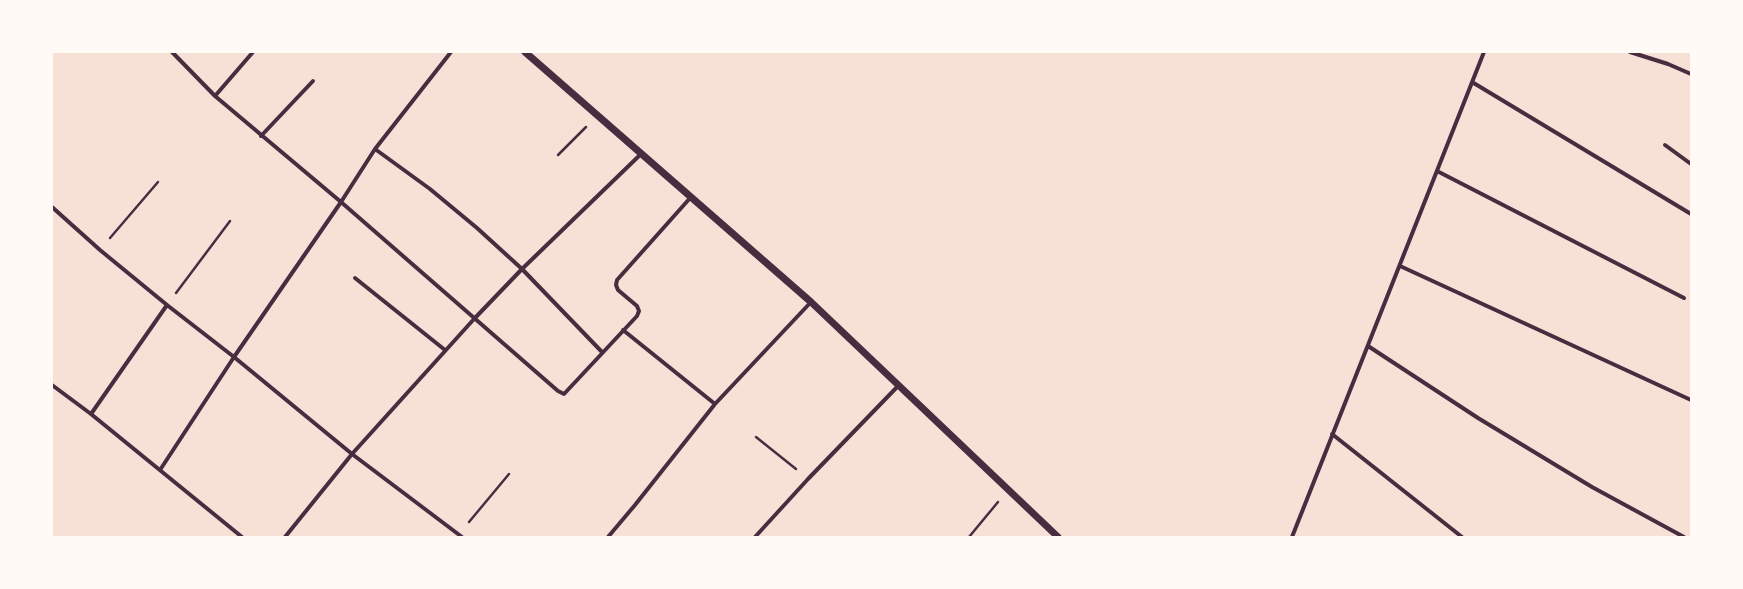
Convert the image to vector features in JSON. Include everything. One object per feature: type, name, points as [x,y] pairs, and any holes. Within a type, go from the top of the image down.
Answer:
[{"type":"street","points":[[172,52],[215,96],[341,202],[558,391],[564,394],[636,316],[639,311],[637,306],[618,290],[616,285],[617,280],[691,197]]},
{"type":"street","points":[[215,96],[253,52]]},
{"type":"street","points":[[160,470],[234,357],[341,202],[375,149],[451,52]]},
{"type":"street","points":[[525,52],[811,302],[1058,537]]},
{"type":"street","points":[[1292,537],[1484,52]]},
{"type":"street","points":[[1630,52],[1668,64],[1691,74]]},
{"type":"street","points":[[261,136],[313,81]]},
{"type":"street","points":[[1472,82],[1691,214]]},
{"type":"street","points":[[1665,145],[1691,164]]},
{"type":"street","points":[[375,149],[430,189],[477,228],[522,270],[602,352]]},
{"type":"street","points":[[285,537],[352,454],[474,318],[641,154]]},
{"type":"street","points":[[1437,171],[1684,298]]},
{"type":"street","points":[[52,207],[100,250],[352,454],[461,536]]},
{"type":"street","points":[[1400,266],[1691,400]]},
{"type":"street","points":[[355,278],[445,350]]},
{"type":"street","points":[[608,537],[714,404],[811,302]]},
{"type":"street","points":[[91,414],[167,305]]},
{"type":"street","points":[[623,330],[714,404]]},
{"type":"street","points":[[1368,346],[1485,422],[1592,486],[1684,537]]},
{"type":"street","points":[[52,385],[91,414],[242,537]]},
{"type":"street","points":[[755,537],[808,479],[899,385]]},
{"type":"street","points":[[1332,434],[1462,537]]},
{"type":"path","points":[[558,155],[597,115]]},
{"type":"path","points":[[100,250],[158,182]]},
{"type":"path","points":[[167,305],[230,222]]},
{"type":"path","points":[[756,437],[808,479]]},
{"type":"path","points":[[461,536],[510,474]]},
{"type":"path","points":[[969,537],[1008,490]]}]
